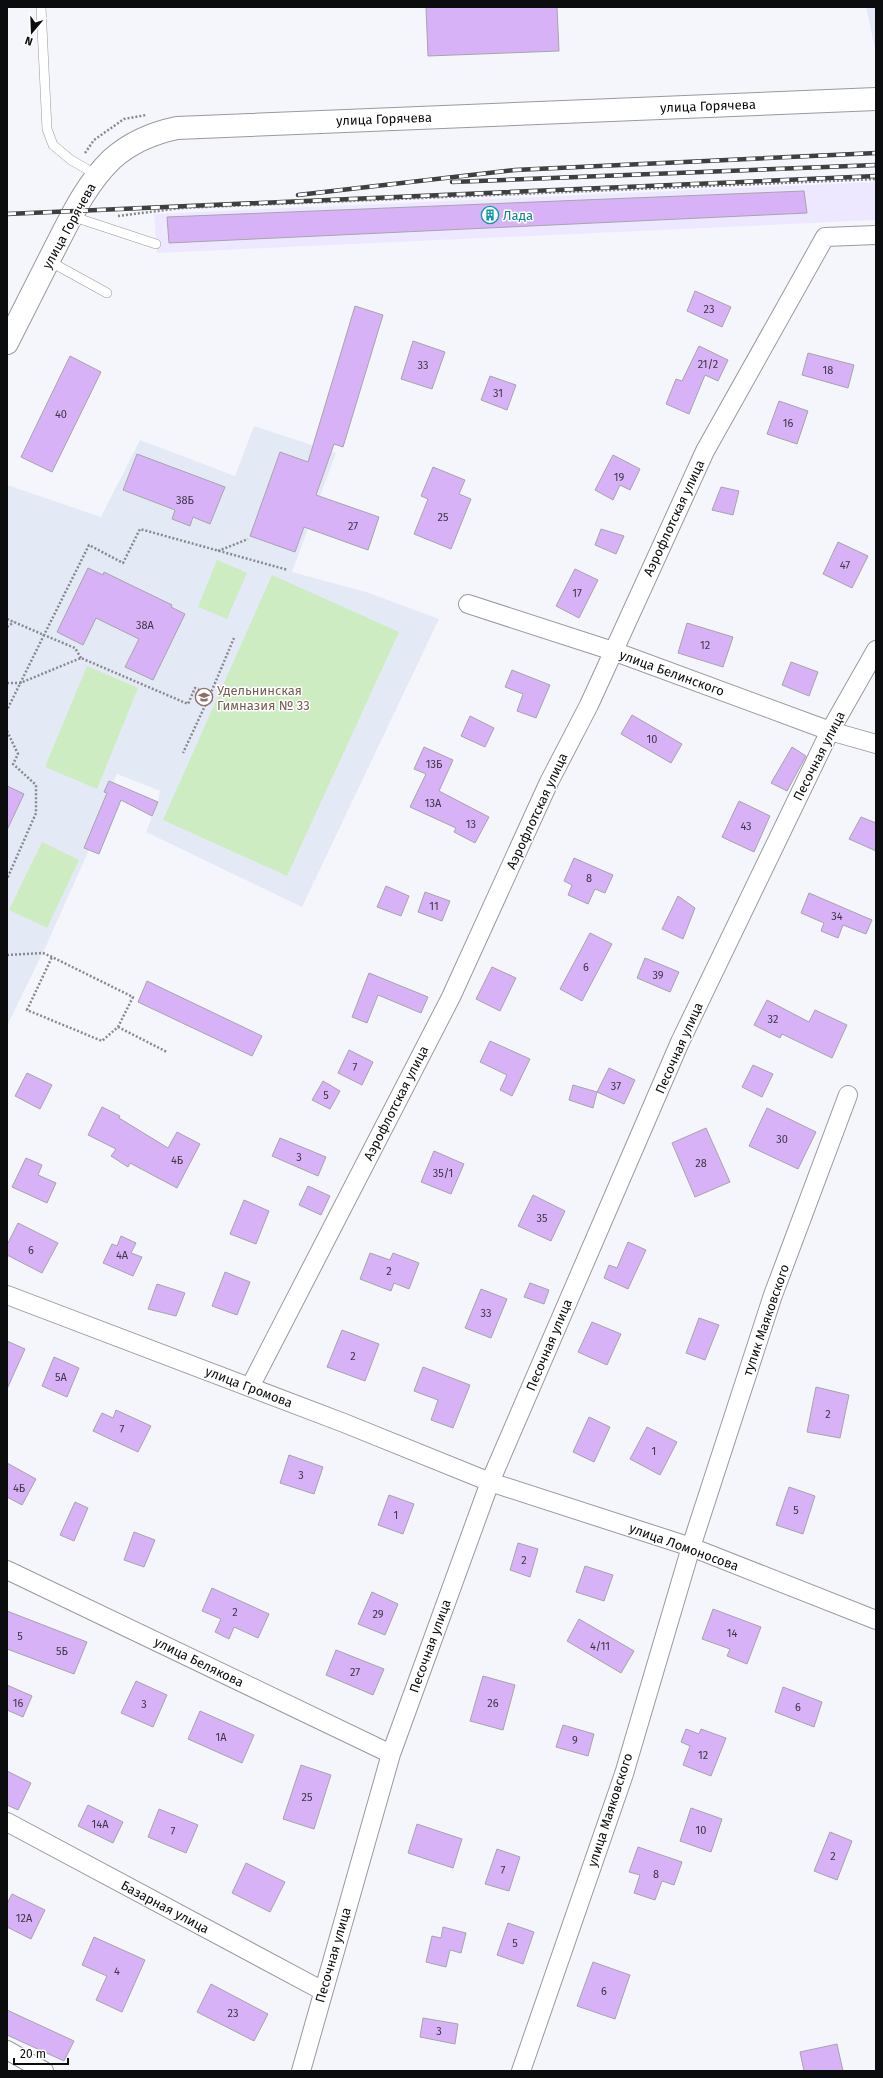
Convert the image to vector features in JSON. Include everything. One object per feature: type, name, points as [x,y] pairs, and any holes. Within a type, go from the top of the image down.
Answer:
[{"type":"main road","name":"улица Горячева","points":[[7,343],[72,216],[97,175],[113,159],[137,142],[155,133],[177,128],[876,99]]},
{"type":"street","name":"Аэрофлотская улица","points":[[250,1387],[451,997],[549,782],[589,705],[705,451],[826,237],[876,235]]},
{"type":"street","name":"улица Белинского","points":[[468,604],[613,651],[830,731],[876,744]]},
{"type":"street","name":"Песочная улица","points":[[301,2071],[391,1754],[490,1482],[680,1042],[830,731],[876,650]]},
{"type":"street","name":"тупик Маяковского","points":[[691,1547],[773,1295],[848,1095]]},
{"type":"street","name":"улица Громова","points":[[7,1295],[344,1423],[490,1482]]},
{"type":"street","name":"улица Ломоносова","points":[[490,1482],[691,1547],[876,1620]]},
{"type":"street","name":"улица Маяковского","points":[[521,2071],[624,1774],[691,1547]]},
{"type":"street","name":"улица Белякова","points":[[7,1570],[391,1754]]},
{"type":"street","name":"Базарная улица","points":[[7,1822],[323,1991]]},
{"type":"street","points":[[7,2050],[44,2071]]},
{"type":"lane","points":[[41,7],[47,129],[53,145],[71,160],[97,175]]},
{"type":"lane","points":[[72,216],[156,244]]},
{"type":"lane","points":[[48,261],[107,293]]},
{"type":"path","points":[[113,216],[182,208],[876,179]]},
{"type":"path","points":[[7,710],[89,545],[123,563],[140,529],[288,570]]},
{"type":"path","points":[[218,551],[248,539]]},
{"type":"path","points":[[7,619],[75,648],[81,658],[188,704],[195,688],[210,695]]},
{"type":"path","points":[[7,628],[14,622]]},
{"type":"path","points":[[183,753],[234,638]]},
{"type":"path","points":[[7,683],[20,683],[81,658]]},
{"type":"path","points":[[7,731],[18,754],[14,764],[36,786],[36,813],[7,879]]},
{"type":"path","points":[[7,955],[43,953],[52,957],[133,996],[118,1027],[102,1041],[27,1010],[52,957]]},
{"type":"path","points":[[118,1027],[167,1052]]},
{"type":"shaded area","points":[[866,7],[876,7],[876,53]]},
{"type":"shaded area","points":[[876,182],[876,220],[157,253],[154,214]]},
{"type":"shaded area","name":"Удельнинская Гимназия № 33","points":[[254,426],[336,453],[292,572],[366,592],[439,619],[302,907],[146,832],[158,802],[160,791],[117,774],[84,848],[89,850],[47,944],[7,1026],[7,485],[101,517],[140,440],[235,476]]},
{"type":"green space","points":[[217,560],[247,573],[227,619],[198,607]]},
{"type":"green space","points":[[272,575],[399,632],[287,876],[163,820]]},
{"type":"green space","points":[[87,666],[138,688],[97,789],[45,767]]},
{"type":"green space","points":[[42,842],[79,860],[47,928],[9,910]]},
{"type":"building","points":[[426,7],[557,7],[559,51],[428,56]]},
{"type":"building","name":"Лада","points":[[804,191],[807,213],[169,243],[167,217]]},
{"type":"building","points":[[695,291],[731,307],[722,327],[687,311]]},
{"type":"building","points":[[355,306],[383,315],[343,447],[334,444],[316,495],[379,517],[368,550],[304,527],[295,552],[250,536],[280,452],[308,462]]},
{"type":"building","points":[[413,341],[445,352],[432,389],[401,379]]},
{"type":"building","points":[[699,346],[728,360],[718,381],[705,375],[689,414],[666,404],[676,379],[682,381]]},
{"type":"building","points":[[808,353],[854,365],[848,388],[802,375]]},
{"type":"building","points":[[70,356],[101,372],[52,472],[21,457]]},
{"type":"building","points":[[490,376],[516,385],[507,410],[481,400]]},
{"type":"building","points":[[779,401],[808,411],[797,444],[767,434]]},
{"type":"building","points":[[137,454],[225,487],[210,524],[193,517],[190,526],[172,519],[175,510],[123,490]]},
{"type":"building","points":[[613,455],[640,469],[630,490],[620,485],[613,500],[595,490]]},
{"type":"building","points":[[433,467],[465,480],[459,494],[471,499],[451,549],[414,534],[428,499],[421,496]]},
{"type":"building","points":[[721,487],[739,491],[733,515],[712,510]]},
{"type":"building","points":[[601,529],[624,536],[616,554],[595,545]]},
{"type":"building","points":[[838,542],[868,556],[852,588],[823,574]]},
{"type":"building","points":[[88,568],[103,575],[104,572],[172,605],[171,607],[185,614],[153,680],[125,667],[139,639],[96,618],[83,645],[57,632]]},
{"type":"building","points":[[575,569],[598,580],[579,618],[556,606]]},
{"type":"building","points":[[687,623],[733,637],[723,667],[678,653]]},
{"type":"building","points":[[791,662],[818,672],[809,696],[782,685]]},
{"type":"building","points":[[512,670],[550,685],[536,718],[517,711],[523,694],[505,687]]},
{"type":"building","points":[[632,715],[682,744],[671,763],[621,734]]},
{"type":"building","points":[[470,716],[494,728],[485,747],[461,736]]},
{"type":"building","points":[[424,747],[453,760],[439,791],[489,817],[475,843],[454,832],[456,828],[410,807],[426,774],[414,769]]},
{"type":"building","points":[[792,747],[806,756],[787,791],[771,783]]},
{"type":"building","points":[[109,781],[158,802],[152,816],[121,800],[99,854],[84,848],[107,793],[104,792]]},
{"type":"building","points":[[7,786],[24,794],[7,830]]},
{"type":"building","points":[[739,801],[770,816],[754,852],[722,837]]},
{"type":"building","points":[[861,817],[876,823],[876,851],[849,839]]},
{"type":"building","points":[[574,858],[613,875],[605,893],[595,889],[588,904],[568,895],[572,885],[564,881]]},
{"type":"building","points":[[386,886],[409,896],[401,916],[377,907]]},
{"type":"building","points":[[425,892],[450,901],[442,921],[418,912]]},
{"type":"building","points":[[809,893],[872,920],[866,934],[843,925],[838,938],[821,931],[824,923],[801,913]]},
{"type":"building","points":[[678,896],[695,908],[683,939],[662,929]]},
{"type":"building","points":[[590,933],[612,944],[582,1001],[560,989]]},
{"type":"building","points":[[645,958],[679,972],[670,992],[637,978]]},
{"type":"building","points":[[492,967],[516,978],[500,1011],[476,999]]},
{"type":"building","points":[[369,973],[428,997],[421,1013],[378,995],[367,1023],[352,1017]]},
{"type":"building","points":[[147,981],[262,1036],[252,1056],[138,1002]]},
{"type":"building","points":[[767,1000],[809,1022],[815,1010],[847,1025],[832,1058],[782,1034],[780,1038],[754,1025]]},
{"type":"building","points":[[490,1041],[530,1059],[512,1096],[500,1090],[507,1075],[480,1062]]},
{"type":"building","points":[[349,1050],[373,1062],[362,1085],[338,1073]]},
{"type":"building","points":[[753,1065],[773,1074],[762,1097],[742,1087]]},
{"type":"building","points":[[609,1068],[635,1080],[624,1104],[597,1092]]},
{"type":"building","points":[[27,1073],[52,1085],[40,1109],[15,1096]]},
{"type":"building","points":[[323,1081],[340,1091],[330,1109],[312,1100]]},
{"type":"building","points":[[573,1085],[597,1092],[593,1108],[569,1100]]},
{"type":"building","points":[[102,1107],[120,1116],[119,1118],[168,1148],[177,1132],[200,1144],[177,1188],[130,1163],[128,1167],[111,1156],[116,1149],[88,1135]]},
{"type":"building","points":[[767,1108],[816,1132],[798,1169],[749,1146]]},
{"type":"building","points":[[706,1128],[730,1182],[695,1197],[672,1143]]},
{"type":"building","points":[[280,1138],[326,1157],[318,1176],[272,1156]]},
{"type":"building","points":[[434,1151],[464,1164],[451,1194],[421,1182]]},
{"type":"building","points":[[26,1158],[42,1165],[38,1175],[56,1183],[47,1203],[12,1187]]},
{"type":"building","points":[[308,1186],[330,1196],[321,1215],[299,1205]]},
{"type":"building","points":[[533,1195],[565,1211],[551,1241],[518,1226]]},
{"type":"building","points":[[244,1200],[269,1211],[256,1244],[230,1234]]},
{"type":"building","points":[[18,1223],[58,1243],[42,1273],[7,1255],[7,1245]]},
{"type":"building","points":[[121,1236],[136,1243],[131,1253],[142,1257],[133,1276],[103,1263],[112,1244],[117,1246]]},
{"type":"building","points":[[628,1242],[646,1250],[628,1289],[604,1278],[609,1265],[617,1268]]},
{"type":"building","points":[[370,1253],[390,1260],[393,1253],[419,1263],[409,1289],[394,1283],[391,1291],[360,1279]]},
{"type":"building","points":[[225,1272],[250,1282],[237,1315],[212,1306]]},
{"type":"building","points":[[530,1283],[549,1290],[544,1304],[524,1297]]},
{"type":"building","points":[[157,1284],[185,1293],[176,1316],[148,1309]]},
{"type":"building","points":[[481,1289],[507,1299],[491,1338],[465,1328]]},
{"type":"building","points":[[699,1318],[719,1325],[705,1360],[686,1353]]},
{"type":"building","points":[[592,1322],[621,1334],[607,1365],[578,1352]]},
{"type":"building","points":[[342,1330],[379,1344],[365,1381],[327,1367]]},
{"type":"building","points":[[7,1341],[25,1349],[7,1389]]},
{"type":"building","points":[[54,1357],[79,1368],[67,1397],[42,1386]]},
{"type":"building","points":[[423,1367],[470,1385],[453,1428],[431,1420],[438,1400],[414,1391]]},
{"type":"building","points":[[816,1387],[849,1395],[840,1438],[807,1432]]},
{"type":"building","points":[[116,1410],[151,1426],[138,1452],[93,1431],[102,1413],[113,1418]]},
{"type":"building","points":[[589,1417],[610,1427],[594,1462],[573,1452]]},
{"type":"building","points":[[647,1427],[677,1442],[660,1475],[630,1459]]},
{"type":"building","points":[[289,1455],[323,1467],[314,1494],[280,1483]]},
{"type":"building","points":[[7,1463],[36,1479],[22,1505],[7,1497]]},
{"type":"building","points":[[789,1487],[815,1496],[803,1534],[776,1525]]},
{"type":"building","points":[[389,1495],[414,1504],[403,1534],[378,1525]]},
{"type":"building","points":[[75,1502],[88,1508],[74,1541],[60,1535]]},
{"type":"building","points":[[134,1532],[155,1540],[144,1567],[124,1560]]},
{"type":"building","points":[[518,1543],[538,1549],[530,1577],[510,1570]]},
{"type":"building","points":[[585,1566],[613,1575],[604,1601],[576,1592]]},
{"type":"building","points":[[212,1588],[269,1614],[258,1638],[234,1627],[229,1639],[215,1632],[221,1619],[202,1611]]},
{"type":"building","points":[[372,1592],[398,1604],[385,1635],[358,1624]]},
{"type":"building","points":[[713,1609],[761,1627],[747,1664],[727,1656],[730,1649],[702,1639]]},
{"type":"building","points":[[7,1611],[87,1642],[74,1674],[7,1649]]},
{"type":"building","points":[[579,1619],[634,1651],[621,1673],[567,1641]]},
{"type":"building","points":[[336,1650],[384,1669],[373,1695],[326,1675]]},
{"type":"building","points":[[483,1676],[515,1685],[503,1730],[470,1721]]},
{"type":"building","points":[[136,1681],[167,1695],[153,1727],[121,1713]]},
{"type":"building","points":[[7,1685],[32,1696],[23,1717],[7,1710]]},
{"type":"building","points":[[783,1687],[822,1702],[814,1727],[775,1712]]},
{"type":"building","points":[[200,1711],[254,1735],[242,1763],[188,1739]]},
{"type":"building","points":[[563,1725],[594,1734],[588,1756],[556,1747]]},
{"type":"building","points":[[686,1729],[699,1734],[701,1729],[726,1738],[711,1776],[683,1765],[690,1746],[681,1742]]},
{"type":"building","points":[[301,1765],[331,1775],[314,1829],[283,1819]]},
{"type":"building","points":[[7,1771],[31,1783],[18,1810],[7,1805]]},
{"type":"building","points":[[88,1805],[123,1822],[113,1843],[78,1826]]},
{"type":"building","points":[[691,1808],[722,1819],[711,1852],[680,1841]]},
{"type":"building","points":[[159,1809],[198,1825],[186,1853],[148,1837]]},
{"type":"building","points":[[417,1824],[462,1839],[453,1868],[408,1853]]},
{"type":"building","points":[[830,1832],[852,1841],[837,1880],[814,1871]]},
{"type":"building","points":[[638,1847],[682,1862],[674,1885],[662,1881],[655,1900],[634,1893],[640,1875],[629,1872]]},
{"type":"building","points":[[497,1849],[520,1857],[509,1891],[485,1884]]},
{"type":"building","points":[[246,1863],[285,1882],[270,1912],[232,1893]]},
{"type":"building","points":[[12,1894],[45,1910],[31,1939],[7,1927],[7,1904]]},
{"type":"building","points":[[508,1923],[534,1932],[523,1964],[497,1955]]},
{"type":"building","points":[[443,1927],[466,1933],[461,1953],[450,1950],[446,1967],[426,1962],[432,1936],[441,1938]]},
{"type":"building","points":[[94,1937],[145,1960],[122,2012],[96,2000],[107,1976],[82,1965]]},
{"type":"building","points":[[593,1962],[630,1975],[615,2019],[577,2006]]},
{"type":"building","points":[[211,1984],[268,2014],[254,2041],[197,2012]]},
{"type":"building","points":[[7,2010],[74,2041],[64,2061],[7,2035]]},
{"type":"building","points":[[423,2018],[458,2024],[455,2044],[420,2037]]},
{"type":"building","points":[[837,2044],[843,2071],[804,2071],[800,2052]]},
{"type":"railway","points":[[298,195],[515,170],[876,153]]},
{"type":"railway","points":[[452,182],[876,165]]},
{"type":"railway","points":[[7,214],[876,176]]},
{"type":"place","name":"Лада","points":[[490,215]]},
{"type":"place","name":"Удельнинская Гимназия № 33","points":[[204,697]]}]
